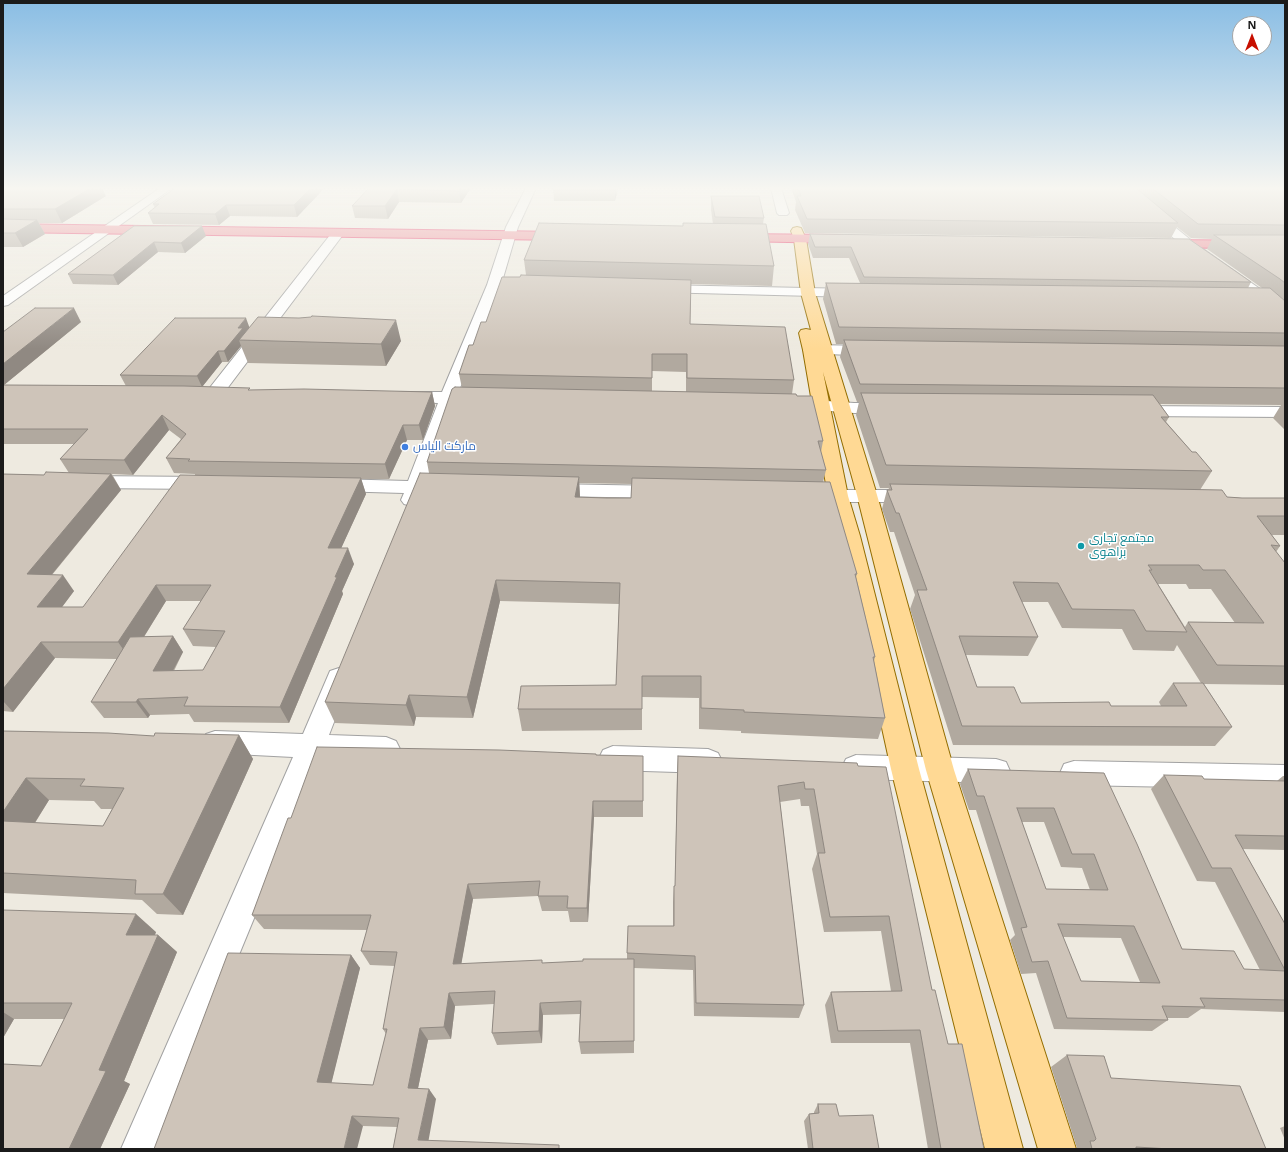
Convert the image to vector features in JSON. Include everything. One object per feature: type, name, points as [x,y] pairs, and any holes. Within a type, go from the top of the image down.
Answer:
[{"type":"highway","points":[[1219,242],[1285,245]]},
{"type":"main road","points":[[791,242],[801,293],[818,350],[831,406],[838,496],[850,536],[905,769],[1004,1149]]},
{"type":"main road","points":[[831,406],[867,495],[940,770],[1057,1149]]},
{"type":"street","points":[[3,302],[88,242]]},
{"type":"street","points":[[236,394],[207,394],[332,242]]},
{"type":"street","points":[[402,523],[448,398],[500,286],[508,242]]},
{"type":"street","points":[[1185,242],[1265,299],[1285,316]]},
{"type":"street","points":[[651,289],[871,294]]},
{"type":"street","points":[[1241,299],[1265,299]]},
{"type":"street","points":[[818,350],[889,351]]},
{"type":"street","points":[[384,396],[495,398]]},
{"type":"street","points":[[780,404],[901,408]]},
{"type":"street","points":[[1120,411],[1285,412]]},
{"type":"street","points":[[66,481],[225,484]]},
{"type":"street","points":[[313,485],[460,488]]},
{"type":"street","points":[[528,490],[679,493]]},
{"type":"street","points":[[798,495],[930,496]]},
{"type":"street","points":[[140,1149],[346,660]]},
{"type":"street","points":[[193,741],[406,750]]},
{"type":"street","points":[[588,757],[730,762]]},
{"type":"street","points":[[833,766],[1019,772]]},
{"type":"street","points":[[1050,772],[1285,776]]},
{"type":"building","points":[[112,242],[183,242],[181,243],[154,242],[113,275],[68,274]]},
{"type":"building","points":[[531,242],[769,242],[774,266],[524,260]]},
{"type":"building","points":[[813,242],[1193,242],[1251,282],[864,277],[851,247],[815,247]]},
{"type":"building","points":[[1224,242],[1285,242],[1285,283]]},
{"type":"building","points":[[521,275],[691,280],[690,324],[785,327],[794,380],[687,378],[687,354],[652,354],[652,378],[459,374],[469,345],[473,345],[481,322],[486,322],[502,277],[520,277]]},
{"type":"building","points":[[826,283],[1270,288],[1285,301],[1285,333],[839,327]]},
{"type":"building","points":[[35,308],[74,308],[3,364],[3,332]]},
{"type":"building","points":[[312,316],[396,320],[381,344],[239,340],[258,317],[299,318]]},
{"type":"building","points":[[175,318],[246,318],[238,328],[243,328],[224,351],[218,351],[197,376],[120,375]]},
{"type":"building","points":[[844,340],[1285,346],[1285,388],[860,384]]},
{"type":"building","points":[[3,385],[184,386],[250,388],[248,390],[304,389],[432,392],[419,425],[403,425],[385,464],[188,461],[190,459],[166,458],[186,434],[162,415],[124,460],[60,459],[88,429],[3,429]]},
{"type":"building","points":[[455,387],[796,394],[797,396],[812,396],[823,441],[818,441],[826,470],[427,462],[452,389]]},
{"type":"building","points":[[861,393],[1153,395],[1169,417],[1161,417],[1192,452],[1196,452],[1212,471],[886,465]]},
{"type":"building","points":[[46,472],[111,474],[27,574],[63,575],[37,607],[83,607],[180,475],[361,478],[328,548],[348,548],[335,577],[337,577],[280,707],[184,706],[188,697],[138,699],[136,702],[91,702],[130,637],[173,636],[153,671],[203,670],[225,631],[183,629],[211,585],[156,585],[118,642],[41,642],[3,689],[3,474],[44,475]]},
{"type":"building","points":[[420,473],[579,477],[575,497],[607,498],[631,498],[632,478],[830,482],[857,574],[855,574],[875,657],[873,657],[885,718],[744,712],[744,710],[701,708],[701,676],[642,676],[642,709],[518,709],[521,686],[616,685],[620,583],[496,580],[467,697],[409,695],[406,705],[325,702]]},
{"type":"building","points":[[890,484],[1222,490],[1227,497],[1285,498],[1285,516],[1257,516],[1280,546],[1271,545],[1285,563],[1285,666],[1217,665],[1188,622],[1264,623],[1225,570],[1203,570],[1199,565],[1148,565],[1152,570],[1149,570],[1187,632],[1146,631],[1134,610],[1072,609],[1058,583],[1013,582],[1038,637],[959,636],[977,687],[1014,687],[1021,703],[1109,702],[1111,706],[1187,706],[1173,683],[1203,683],[1232,727],[962,726],[917,590],[927,590],[899,513],[896,513],[887,490],[892,490]]},
{"type":"building","points":[[3,731],[108,733],[154,736],[155,733],[239,735],[163,894],[135,894],[136,880],[3,873],[3,821],[103,826],[124,788],[80,786],[85,779],[26,778],[3,812]]},
{"type":"building","points":[[317,747],[499,750],[643,756],[643,801],[593,801],[587,908],[567,908],[568,896],[538,896],[540,881],[468,884],[453,964],[542,960],[542,963],[583,961],[583,959],[634,959],[634,1041],[579,1042],[581,1001],[540,1003],[539,1031],[492,1033],[495,991],[449,993],[444,1027],[420,1028],[408,1088],[429,1089],[418,1140],[559,1145],[559,1149],[393,1149],[399,1118],[352,1116],[344,1149],[154,1149],[228,953],[351,955],[317,1082],[373,1085],[387,1029],[383,1029],[397,952],[361,951],[371,915],[252,915],[288,818],[291,818]]},
{"type":"building","points":[[678,756],[857,763],[858,766],[886,767],[932,990],[935,990],[948,1044],[962,1044],[984,1149],[941,1149],[920,1030],[838,1031],[831,992],[902,991],[889,916],[830,917],[818,853],[825,853],[814,789],[805,789],[804,782],[778,786],[804,1005],[696,1003],[695,956],[627,953],[628,926],[674,926]]},
{"type":"building","points":[[968,769],[1104,773],[1137,844],[1182,949],[1234,951],[1244,969],[1285,971],[1285,1000],[1200,998],[1205,1007],[1162,1006],[1168,1020],[1067,1018],[1048,961],[1032,962],[1021,928],[1027,927],[984,796],[977,796]],"holes":[[[1017,808],[1054,808],[1072,854],[1094,854],[1108,890],[1046,889]],[[1058,924],[1134,926],[1160,983],[1081,981]]]},
{"type":"building","points":[[1164,775],[1202,776],[1204,779],[1285,781],[1285,836],[1235,835],[1285,924],[1285,970],[1231,868],[1212,868]]},
{"type":"building","points":[[3,910],[136,914],[126,935],[158,935],[99,1070],[106,1071],[69,1149],[3,1149],[3,1064],[41,1066],[72,1003],[3,1003]]},
{"type":"building","points":[[1067,1055],[1104,1056],[1111,1078],[1240,1086],[1266,1149],[1170,1149],[1136,1147],[1136,1149],[1092,1149],[1090,1141],[1094,1141],[1096,1139]]},
{"type":"building","points":[[818,1104],[836,1104],[839,1116],[873,1115],[879,1149],[813,1149],[809,1114],[819,1113]]},
{"type":"place","name":"مارکت الیاس","points":[[405,447]]},
{"type":"place","name":"مجتمع تجاری براهوی","points":[[1081,546]]}]
